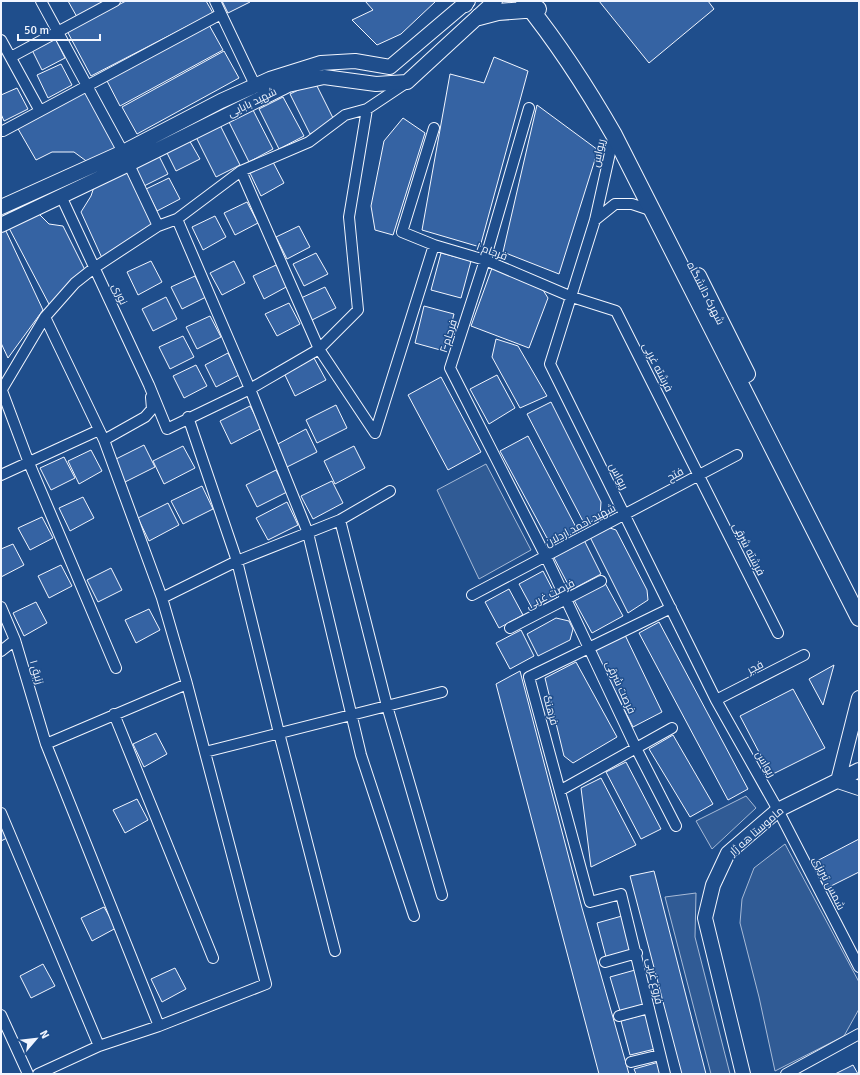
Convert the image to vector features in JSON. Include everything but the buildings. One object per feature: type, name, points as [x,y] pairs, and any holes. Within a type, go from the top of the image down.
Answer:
[{"type":"main road","points":[[407,82],[479,17],[494,1]]},
{"type":"main road","name":"شهید بابایی","points":[[1,225],[61,196],[255,85],[321,63],[355,61],[390,67],[466,2]]},
{"type":"main road","points":[[479,17],[535,4],[553,38],[594,99],[614,135],[654,211],[705,317],[859,618]]},
{"type":"main road","name":"شهرک دانشگاه","points":[[535,4],[597,87],[622,132],[690,260],[859,596]]},
{"type":"main road","name":"شهید بابایی","points":[[1,207],[126,158],[288,85],[324,77],[376,84],[407,82]]},
{"type":"main road","points":[[859,698],[838,781],[859,788]]},
{"type":"main road","name":"ماموستا هه ژار","points":[[742,1074],[705,918],[713,885],[728,853],[778,810],[859,770]]},
{"type":"street","points":[[41,1],[126,158],[158,226]]},
{"type":"street","points":[[11,57],[115,1]]},
{"type":"street","points":[[215,1],[255,85]]},
{"type":"street","points":[[3,131],[86,85],[221,14]]},
{"type":"street","points":[[1,40],[40,111]]},
{"type":"street","points":[[116,668],[29,463],[1,390],[45,317],[75,283],[94,268],[158,226],[177,219],[241,171],[309,142],[345,115],[367,109],[407,82]]},
{"type":"street","name":"فرجام ۲","points":[[529,108],[485,260],[450,368],[546,556]]},
{"type":"street","points":[[335,951],[237,561],[188,418],[250,389],[319,349],[358,310],[349,217],[367,109]]},
{"type":"street","name":"فرجام ۱","points":[[434,128],[402,232],[434,245],[485,260],[572,297]]},
{"type":"street","name":"ریواس","points":[[614,135],[595,220],[550,364],[716,700],[778,810]]},
{"type":"street","points":[[241,171],[319,349],[375,433],[434,245]]},
{"type":"street","name":"نوری","points":[[61,196],[167,429],[188,418]]},
{"type":"street","points":[[595,220],[615,204],[632,204],[654,211]]},
{"type":"street","points":[[177,219],[250,389],[308,533],[350,715],[361,755],[414,916]]},
{"type":"street","name":"فرشته غربی","points":[[572,297],[616,311],[699,476]]},
{"type":"street","points":[[38,1074],[99,1046],[159,1026],[266,984],[187,684],[162,598],[104,440],[45,317]]},
{"type":"street","points":[[104,440],[145,417],[152,409],[151,391]]},
{"type":"street","points":[[1,475],[99,430]]},
{"type":"street","name":"فتح","points":[[625,514],[737,455]]},
{"type":"street","name":"فرشته شرقی","points":[[699,476],[778,633]]},
{"type":"street","points":[[162,598],[237,561],[340,520],[390,491]]},
{"type":"street","name":"شهید احمد اردلان","points":[[546,556],[625,514]]},
{"type":"street","points":[[340,520],[387,706],[442,895]]},
{"type":"street","points":[[472,596],[546,556]]},
{"type":"street","name":"فرصت شرقی","points":[[546,556],[636,748],[676,826]]},
{"type":"street","name":"فرصت غربی","points":[[510,628],[601,581]]},
{"type":"street","name":"زنبق ۱","points":[[1,607],[15,640],[46,744],[159,1026]]},
{"type":"street","name":"فرهنگ","points":[[621,894],[590,902],[561,790],[529,677],[671,608]]},
{"type":"street","points":[[1,651],[15,640]]},
{"type":"street","name":"فجر","points":[[716,700],[804,655]]},
{"type":"street","points":[[46,744],[187,684]]},
{"type":"street","points":[[205,752],[442,692]]},
{"type":"street","points":[[114,714],[213,958]]},
{"type":"street","points":[[561,790],[672,728]]},
{"type":"street","name":"شمس تبریزی","points":[[778,810],[859,967]]},
{"type":"street","points":[[1,813],[99,1046]]},
{"type":"street","name":"فروغ غربی","points":[[621,894],[637,953],[665,1074]]},
{"type":"street","points":[[605,962],[637,953]]},
{"type":"street","points":[[619,1016],[649,1008]]},
{"type":"street","points":[[1,1015],[28,1074]]},
{"type":"street","points":[[786,1074],[859,1034]]},
{"type":"street","points":[[631,1062],[660,1054]]},
{"type":"shaded area","points":[[486,464],[531,550],[479,579],[437,490]]},
{"type":"shaded area","points":[[746,796],[756,808],[712,849],[696,821]]},
{"type":"shaded area","points":[[785,844],[859,982],[859,1009],[844,1036],[775,1071],[759,997],[740,923],[742,899],[754,868]]},
{"type":"shaded area","points":[[696,893],[695,937],[730,1074],[711,1074],[665,897]]}]
